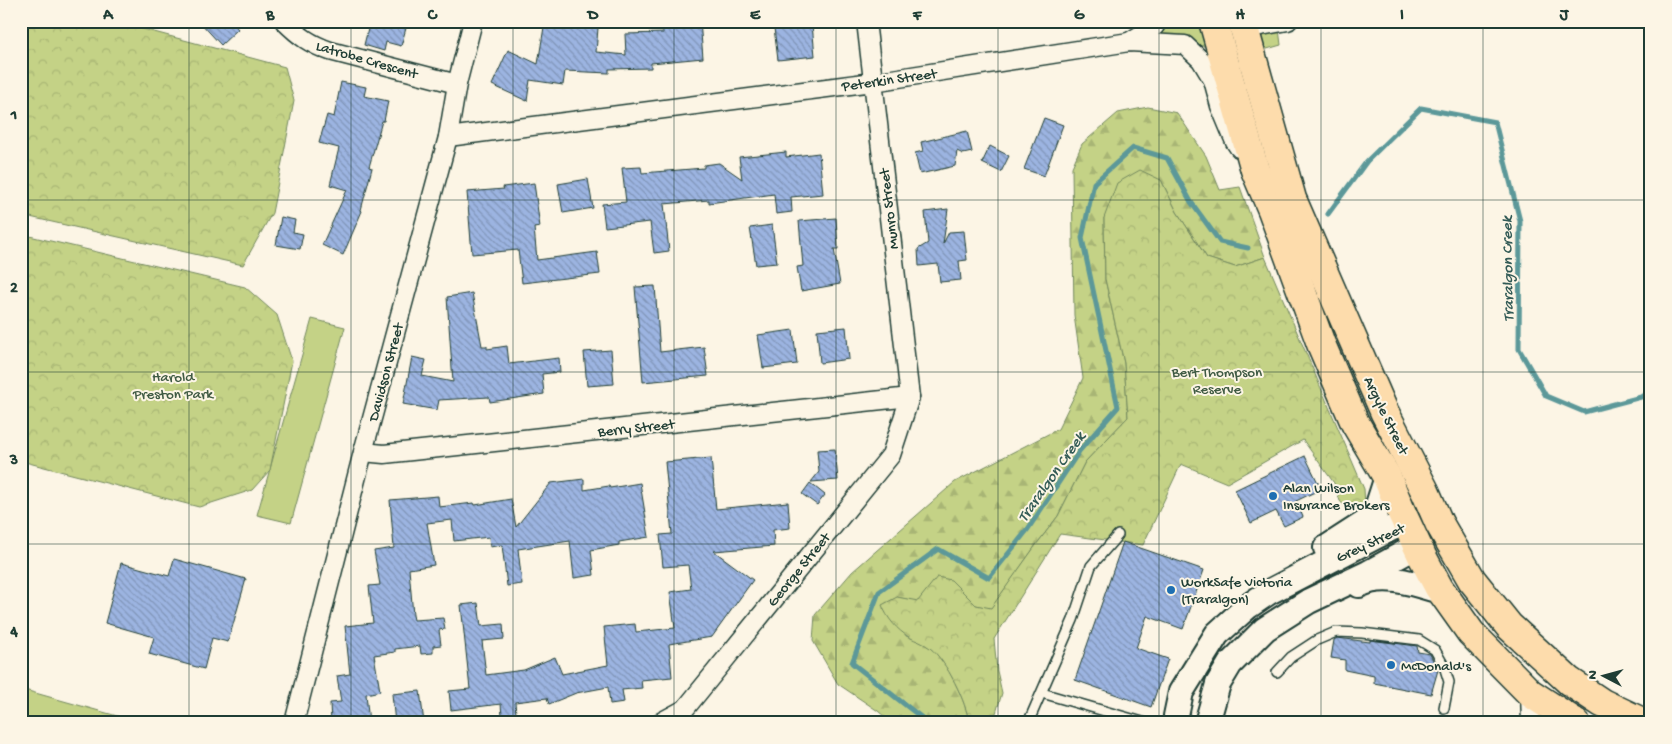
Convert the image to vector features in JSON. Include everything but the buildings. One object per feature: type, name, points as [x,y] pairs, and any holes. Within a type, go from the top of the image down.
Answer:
[{"type":"highway","points":[[1213,26],[1243,25]]},
{"type":"highway","name":"Argyle Street","points":[[1243,25],[1282,205],[1321,344],[1355,424],[1387,477],[1412,535],[1442,592],[1471,633],[1530,694],[1568,721]]},
{"type":"highway","name":"Argyle Street","points":[[1213,26],[1255,170],[1282,205],[1348,330],[1384,411],[1439,522],[1472,580],[1509,626],[1569,681],[1602,703],[1644,723]]},
{"type":"highway","name":"Grey Street","points":[[1412,535],[1439,522]]},
{"type":"highway","points":[[1484,594],[1493,619],[1508,645],[1532,669],[1558,690],[1568,706],[1568,721]]},
{"type":"main road","points":[[1269,592],[1273,582],[1374,518],[1387,477]]},
{"type":"main road","name":"Grey Street","points":[[1172,719],[1181,692],[1217,634],[1247,607],[1269,592],[1392,528],[1412,535],[1368,573],[1309,601],[1265,629],[1230,664],[1218,684],[1206,723]]},
{"type":"main road","points":[[1247,607],[1265,629],[1305,613],[1374,579],[1411,583],[1442,592]]},
{"type":"main road","points":[[1172,719],[1190,713],[1198,716],[1206,723]]},
{"type":"street","name":"Latrobe Crescent","points":[[284,21],[311,44],[330,51],[457,84]]},
{"type":"street","name":"Davidson Street","points":[[294,723],[363,452],[448,137],[457,84],[473,21]]},
{"type":"street","name":"Munro Street","points":[[866,21],[910,397]]},
{"type":"street","points":[[1129,42],[1155,26],[1157,21]]},
{"type":"street","points":[[1243,25],[1288,21]]},
{"type":"street","name":"Peterkin Street","points":[[448,137],[873,82],[1129,42],[1185,45],[1201,60],[1213,80],[1220,106],[1234,142],[1255,170]]},
{"type":"street","name":"Berry Street","points":[[363,452],[384,454],[910,397]]},
{"type":"street","name":"George Street","points":[[659,723],[685,709],[891,455],[910,397]]},
{"type":"street","points":[[1530,694],[1531,723]]},
{"type":"lane","points":[[1028,723],[1073,620],[1091,566],[1118,535]]},
{"type":"lane","points":[[1277,672],[1291,657],[1317,640],[1336,632],[1362,633],[1418,640],[1435,650],[1444,666],[1449,682],[1444,708]]},
{"type":"lane","points":[[1042,693],[1146,723]]},
{"type":"green space","points":[[21,21],[113,21],[285,67],[294,101],[272,213],[243,265],[21,215]]},
{"type":"green space","points":[[1141,21],[1278,21],[1281,45],[1267,49],[1141,43]]},
{"type":"green space","points":[[1148,107],[1177,113],[1206,156],[1220,190],[1240,187],[1265,257],[1235,267],[1207,258],[1177,212],[1161,180],[1104,218],[1105,279],[1124,363],[1128,417],[1085,462],[1058,516],[991,609],[976,605],[951,580],[918,602],[897,597],[906,636],[931,648],[943,662],[960,694],[969,723],[892,723],[878,711],[838,684],[813,641],[815,615],[852,572],[955,482],[1058,429],[1083,378],[1074,315],[1072,167],[1082,144],[1118,113]]},
{"type":"green space","name":"Bert Thompson Reserve","points":[[1140,170],[1161,180],[1177,212],[1207,258],[1235,267],[1265,257],[1364,489],[1365,505],[1348,510],[1340,501],[1334,483],[1303,440],[1227,483],[1181,464],[1143,545],[1060,534],[994,639],[997,671],[1002,693],[993,723],[969,723],[955,682],[943,662],[930,648],[909,637],[897,627],[882,605],[897,597],[918,601],[937,577],[951,580],[976,605],[991,608],[1058,516],[1085,462],[1128,417],[1124,363],[1105,279],[1104,218],[1117,183]]},
{"type":"green space","name":"Harold Preston Park","points":[[21,234],[245,287],[277,315],[292,361],[270,470],[252,490],[199,507],[21,461]]},
{"type":"green space","points":[[312,319],[345,327],[291,523],[257,515]]},
{"type":"green space","points":[[21,689],[142,723],[21,723]]},
{"type":"waterway","name":"Traralgon Creek","points":[[1328,214],[1367,161],[1421,108],[1495,122],[1520,221],[1519,349],[1546,396],[1584,412],[1641,397],[1651,391]]},
{"type":"waterway","name":"Traralgon Creek","points":[[923,723],[922,718],[852,663],[879,592],[938,549],[989,578],[1028,529],[1080,450],[1118,407],[1082,238],[1094,183],[1133,148],[1167,158],[1191,202],[1220,242],[1248,248]]},
{"type":"place","name":"Alan Wilson Insurance Brokers","points":[[1273,496]]},
{"type":"place","name":"WorkSafe Victoria (Traralgon)","points":[[1171,590]]},
{"type":"place","name":"McDonald's","points":[[1391,665]]}]
